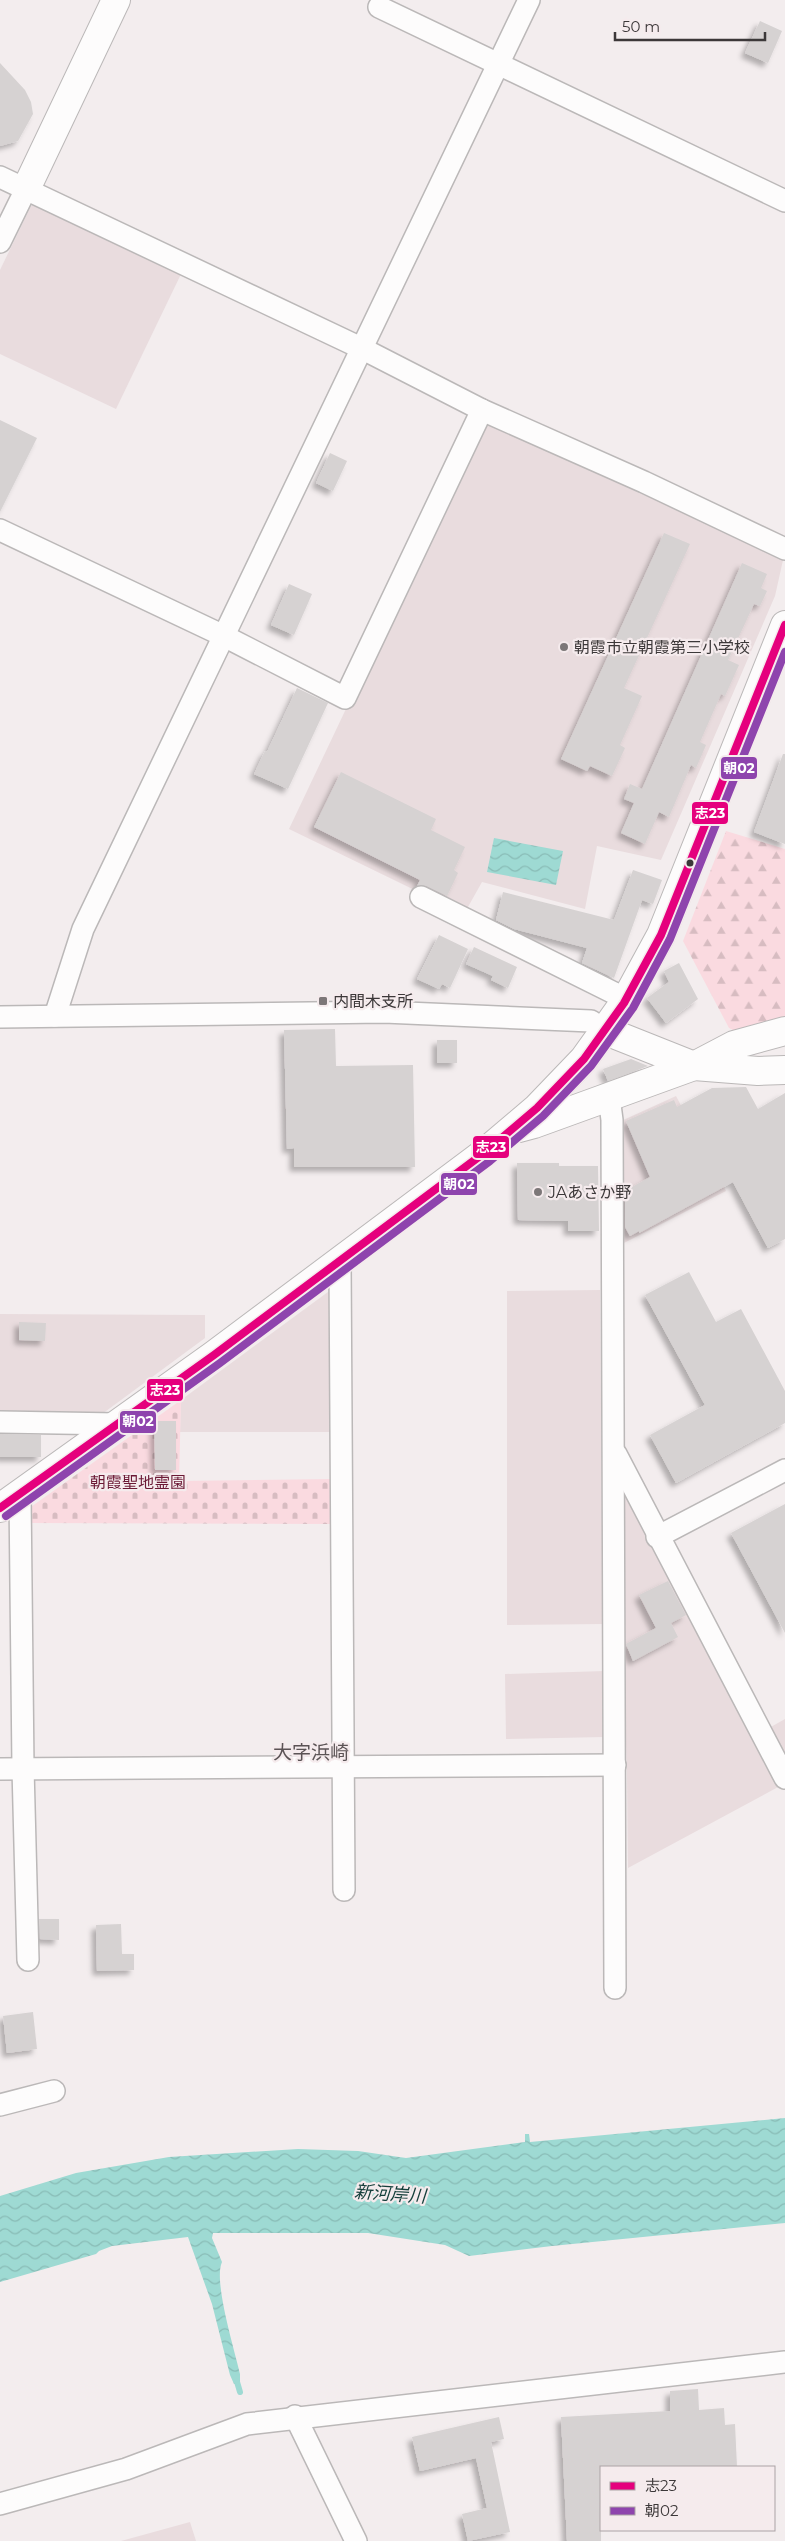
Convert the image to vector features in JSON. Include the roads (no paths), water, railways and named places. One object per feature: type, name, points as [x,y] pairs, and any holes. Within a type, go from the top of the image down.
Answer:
[{"type":"main road","points":[[26,189],[116,0]]},
{"type":"main road","points":[[10,1501],[340,1263],[513,1129],[561,1084],[606,1031],[624,1003],[661,935],[785,625]]},
{"type":"main road","points":[[606,1031],[694,1066],[758,1071],[785,1070]]},
{"type":"main road","points":[[513,1129],[534,1124],[609,1098],[694,1066],[734,1045],[785,1031]]},
{"type":"street","points":[[55,1016],[83,929],[529,0]]},
{"type":"street","points":[[379,7],[785,201]]},
{"type":"street","points":[[0,177],[361,348],[482,410],[644,482],[785,548]]},
{"type":"street","points":[[0,242],[26,189]]},
{"type":"street","points":[[0,530],[224,636],[345,698],[482,410]]},
{"type":"street","points":[[421,897],[614,993],[624,1003]]},
{"type":"street","points":[[0,1017],[384,1012],[591,1021],[606,1031]]},
{"type":"street","points":[[609,1098],[612,1120],[616,1988]]},
{"type":"street","points":[[340,1263],[344,1890]]},
{"type":"street","points":[[0,1422],[117,1424]]},
{"type":"street","points":[[614,1449],[785,1778]]},
{"type":"street","points":[[658,1536],[785,1470]]},
{"type":"street","points":[[10,1501],[23,1768],[28,1960]]},
{"type":"street","points":[[0,1769],[615,1765]]},
{"type":"street","points":[[0,2105],[54,2091]]},
{"type":"street","points":[[0,2504],[126,2469],[247,2424],[295,2416],[785,2362]]},
{"type":"street","points":[[295,2416],[356,2541]]},
{"type":"water","points":[[494,838],[563,851],[556,885],[487,872]]},
{"type":"water","name":"新河岸川","points":[[785,2118],[785,2223],[469,2256],[445,2245],[368,2233],[213,2233],[212,2238],[222,2262],[220,2284],[222,2300],[240,2374],[240,2382],[234,2384],[212,2304],[188,2237],[112,2246],[96,2254],[0,2282],[0,2196],[76,2173],[169,2157],[298,2149],[358,2151],[406,2158],[525,2142],[525,2134],[529,2134],[530,2142]]},
{"type":"waterway","points":[[235,2375],[240,2392]]},
{"type":"place","name":"朝霞市立朝霞第三小学校","points":[[564,647]]},
{"type":"place","name":"内間木支所","points":[[323,1001]]},
{"type":"place","name":"JAあさか野","points":[[538,1192]]},
{"type":"district","name":"大字浜崎","points":[[311,1752]]},
{"type":"park label","name":"朝霞聖地霊園","points":[[138,1482]]}]
